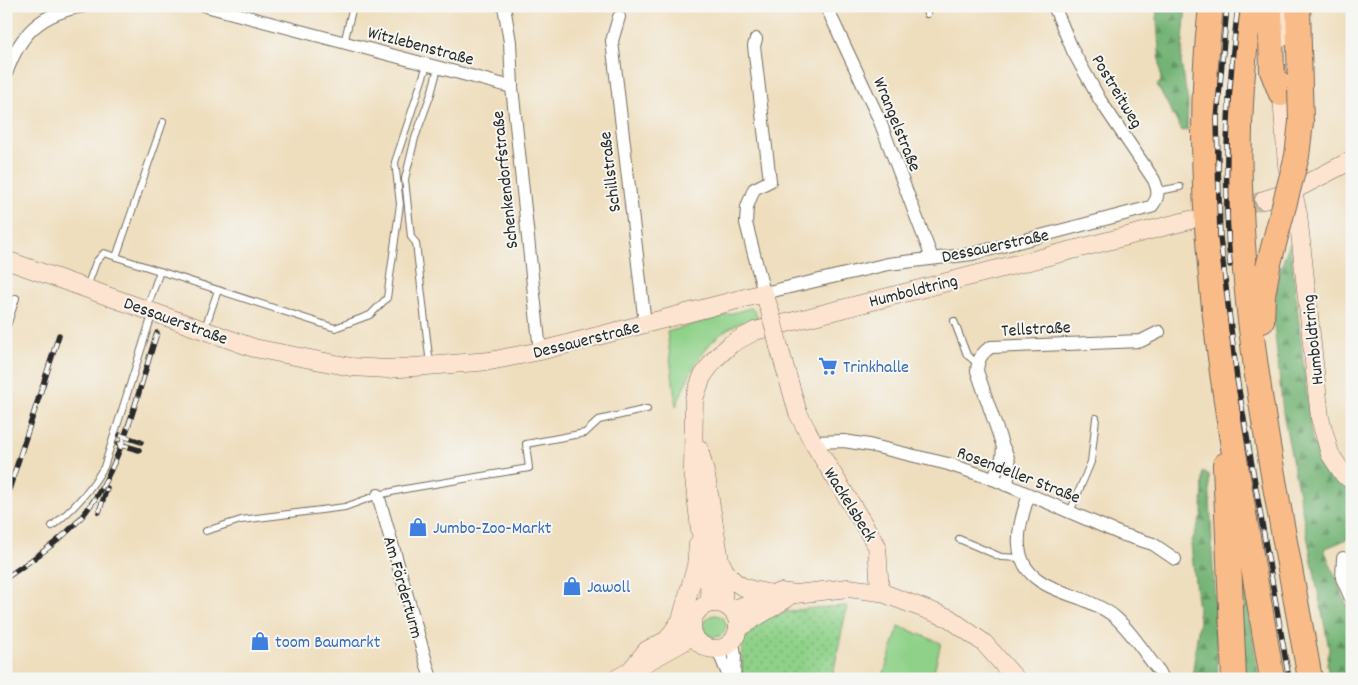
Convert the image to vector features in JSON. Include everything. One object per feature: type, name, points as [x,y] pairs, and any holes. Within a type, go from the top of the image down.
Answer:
[{"type":"highway","points":[[1211,6],[1205,75],[1204,175],[1210,268],[1230,416],[1272,679]]},
{"type":"highway","points":[[1250,6],[1240,121],[1240,209],[1254,357],[1310,679]]},
{"type":"highway","points":[[1264,410],[1262,310],[1268,267],[1297,156],[1301,122],[1290,91],[1272,71],[1270,6]]},
{"type":"highway","points":[[1290,91],[1295,8]]},
{"type":"highway","points":[[1230,416],[1224,474],[1233,622],[1234,679]]},
{"type":"street","points":[[6,74],[13,55],[24,37],[40,21],[51,15],[84,6]]},
{"type":"street","name":"Witzlebenstraße","points":[[206,6],[512,87]]},
{"type":"street","name":"Schenkendorfstraße","points":[[504,6],[510,42],[512,87],[540,351]]},
{"type":"street","name":"Wrangelstraße","points":[[826,6],[879,119],[932,258]]},
{"type":"street","name":"Postreitweg","points":[[1054,6],[1074,51],[1100,100],[1154,180],[1158,191]]},
{"type":"street","name":"Schillstraße","points":[[619,17],[612,41],[645,324]]},
{"type":"street","points":[[756,39],[754,46],[770,181],[754,189],[747,207],[746,223],[764,293]]},
{"type":"street","name":"Humboldtring","points":[[1290,91],[1287,165],[1298,214],[1320,418],[1330,454],[1344,474],[1352,480]]},
{"type":"street","points":[[1264,200],[1292,190],[1352,160]]},
{"type":"street","name":"Dessauerstraße","points":[[6,260],[254,348],[351,367],[388,369],[490,360],[540,351],[764,293],[888,264],[972,254],[1151,208],[1157,200],[1158,191]]},
{"type":"street","name":"Humboldtring","points":[[722,606],[708,566],[700,528],[693,470],[693,426],[694,400],[702,378],[715,358],[731,344],[755,331],[1190,220]]},
{"type":"street","name":"Wackelsbeck","points":[[764,293],[798,413],[813,442],[877,546],[880,555],[880,592]]},
{"type":"street","name":"Tellstraße","points":[[978,364],[982,355],[991,347],[1140,341],[1159,332]]},
{"type":"street","points":[[978,364],[977,371],[1003,447],[1008,455],[1010,473],[1006,485]]},
{"type":"street","name":"Humboldtring","points":[[693,426],[706,476],[720,561],[722,606]]},
{"type":"street","name":"Rosendeller Straße","points":[[813,442],[844,442],[869,445],[948,464],[993,479],[1121,534],[1153,544],[1175,559]]},
{"type":"street","points":[[993,479],[1002,458],[1003,447]]},
{"type":"street","points":[[1029,495],[1018,542],[1021,558],[1026,569],[1040,581],[1100,608],[1116,618],[1159,670],[1163,679]]},
{"type":"street","name":"Am Förderturm","points":[[378,496],[431,679]]},
{"type":"street","points":[[623,675],[647,650],[667,640],[682,620],[696,566],[700,528]]},
{"type":"street","points":[[1343,558],[1342,578],[1352,601]]},
{"type":"street","points":[[720,561],[725,573],[739,587],[772,594],[796,594],[848,588],[880,592],[949,618],[984,643],[1016,679]]},
{"type":"street","points":[[734,679],[735,656],[717,640],[691,624],[695,614],[701,607],[722,606],[772,594]]},
{"type":"street","points":[[623,675],[683,642],[717,640],[796,594]]},
{"type":"street","points":[[717,640],[737,617],[722,606]]},
{"type":"street","points":[[717,640],[730,679]]},
{"type":"lane","points":[[344,43],[353,6]]},
{"type":"lane","points":[[924,6],[927,14]]},
{"type":"lane","points":[[86,288],[99,256],[104,253],[335,328],[370,315],[387,298],[400,204],[395,162],[432,66]]},
{"type":"lane","points":[[431,366],[416,243],[411,237],[405,179],[415,138],[431,94],[432,66]]},
{"type":"lane","points":[[116,257],[163,122]]},
{"type":"lane","points":[[1158,191],[1180,187]]},
{"type":"lane","points":[[52,526],[81,501],[92,488],[104,467],[160,271]]},
{"type":"lane","points":[[204,330],[218,290]]},
{"type":"lane","points":[[6,330],[16,298]]},
{"type":"lane","points":[[954,321],[967,355],[978,364]]},
{"type":"lane","points":[[206,531],[241,520],[345,507],[378,496],[529,468],[526,444],[585,433],[599,420],[647,409]]},
{"type":"lane","points":[[1070,512],[1091,462],[1096,418]]},
{"type":"lane","points":[[958,539],[1001,557],[1021,558]]},
{"type":"green space","points":[[1156,6],[1186,6],[1181,63],[1188,102],[1187,130],[1182,131],[1157,85],[1161,81]]},
{"type":"green space","points":[[1290,242],[1312,440],[1334,480],[1352,491],[1352,537],[1324,549],[1352,618],[1352,679],[1329,679],[1327,664],[1329,648],[1283,413],[1274,324],[1278,275]]},
{"type":"green space","points":[[750,308],[755,310],[758,318],[736,325],[713,341],[697,361],[676,407],[667,332]]},
{"type":"green space","points":[[1203,472],[1209,475],[1218,679],[1192,679],[1199,621],[1191,544],[1202,514]]},
{"type":"green space","points":[[1238,534],[1259,679],[1242,679]]},
{"type":"green space","points":[[847,606],[832,679],[742,679],[743,643],[747,633],[755,625],[779,614],[793,611]]},
{"type":"green space","points":[[715,615],[723,618],[726,626],[723,634],[715,637],[707,634],[704,626],[707,618]]},
{"type":"green space","points":[[899,626],[941,643],[932,679],[882,679]]},
{"type":"tunnel","points":[[1195,219],[1264,200]]},
{"type":"railway","points":[[1227,6],[1217,119],[1220,237],[1237,379],[1289,679]]},
{"type":"railway","points":[[1230,265],[1227,136],[1238,6]]},
{"type":"railway","points":[[6,578],[61,537],[78,521],[93,502],[117,457],[135,407],[157,333]]},
{"type":"railway","points":[[6,499],[59,335]]},
{"type":"railway","points":[[120,435],[141,442]]},
{"type":"railway","points":[[118,444],[139,450]]},
{"type":"railway","points":[[99,512],[107,488]]},
{"type":"place","name":"Trinkhalle","points":[[828,366]]},
{"type":"place","name":"Jumbo-Zoo-Markt","points":[[418,527]]},
{"type":"place","name":"Jawoll","points":[[572,586]]},
{"type":"place","name":"toom Baumarkt","points":[[260,641]]}]
